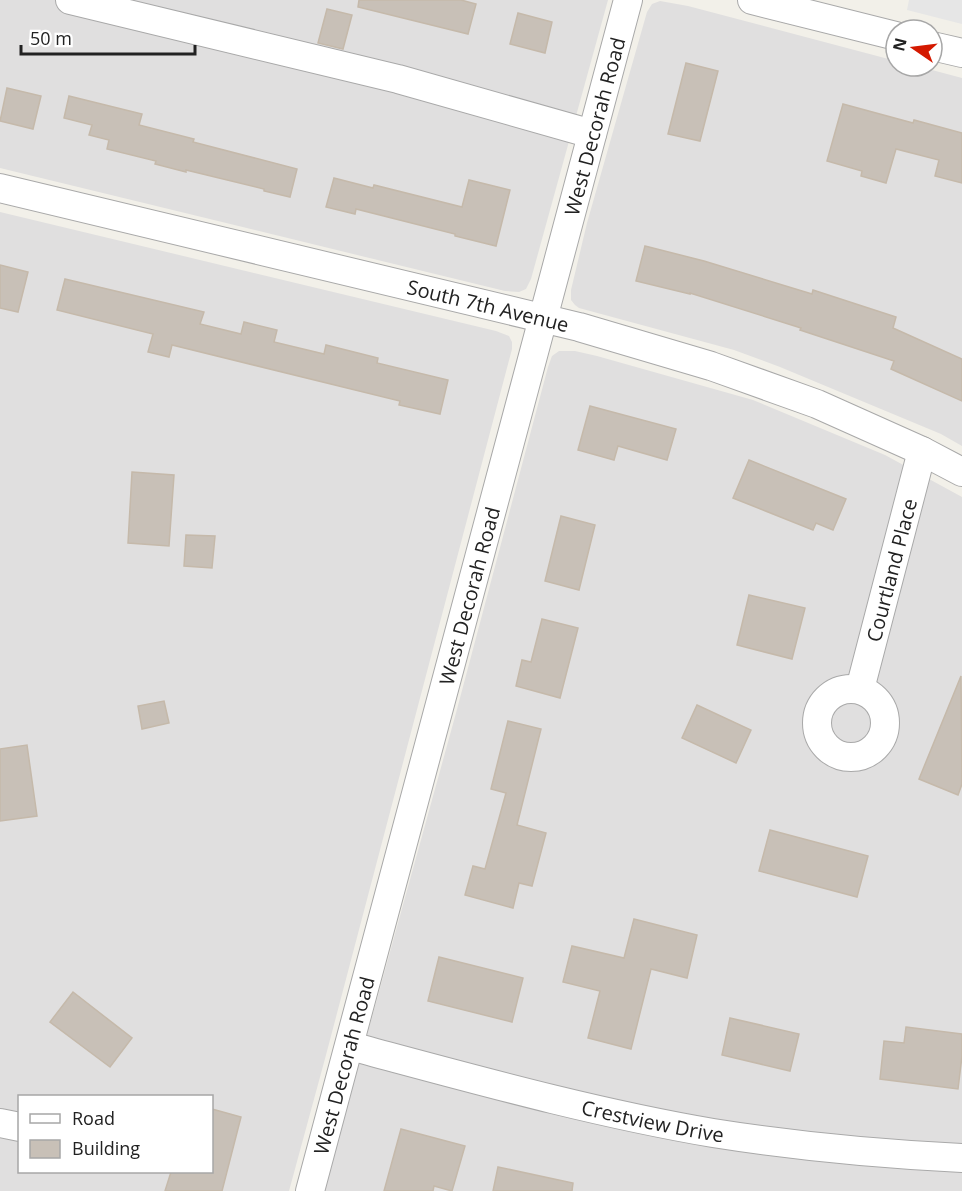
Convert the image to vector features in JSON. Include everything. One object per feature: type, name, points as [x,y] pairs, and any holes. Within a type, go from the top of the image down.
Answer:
[{"type":"street","points":[[70,0],[398,79],[592,134]]},
{"type":"street","name":"West Decorah Road","points":[[310,1191],[627,0]]},
{"type":"street","points":[[752,0],[884,33]]},
{"type":"street","points":[[944,49],[962,53]]},
{"type":"street","name":"South 7th Avenue","points":[[0,188],[579,327],[711,366],[817,404],[922,451],[962,472]]},
{"type":"street","name":"Courtland Place","points":[[860,689],[922,451]]},
{"type":"street","name":"Crestview Drive","points":[[350,1046],[614,1114],[712,1133],[806,1146],[899,1155],[962,1158]]},
{"type":"street","points":[[0,1123],[18,1126]]},
{"type":"shaded area","points":[[0,0],[608,0],[531,279],[526,289],[519,292],[505,291],[0,168]]},
{"type":"shaded area","points":[[909,0],[962,0],[962,24],[944,18],[907,10]]},
{"type":"shaded area","points":[[660,1],[688,6],[884,58],[884,78],[944,78],[944,73],[962,78],[962,446],[941,434],[780,367],[734,350],[579,308],[571,300],[571,290],[587,223],[647,12],[652,4]]},
{"type":"shaded area","points":[[0,212],[496,331],[509,336],[512,342],[289,1191],[0,1191]]},
{"type":"shaded area","points":[[559,351],[575,351],[597,356],[753,400],[885,455],[962,497],[962,1191],[324,1191],[456,713],[548,367],[552,356]]},
{"type":"building","points":[[359,0],[461,0],[476,4],[468,34],[358,7]]},
{"type":"building","points":[[327,9],[352,15],[343,49],[318,43]]},
{"type":"building","points":[[518,13],[552,22],[545,53],[510,44]]},
{"type":"building","points":[[686,63],[718,71],[700,141],[668,134]]},
{"type":"building","points":[[7,88],[41,96],[33,129],[0,121]]},
{"type":"building","points":[[69,96],[142,114],[139,125],[194,139],[193,142],[297,169],[290,197],[155,164],[156,161],[107,149],[109,140],[89,135],[92,125],[64,118]]},
{"type":"building","points":[[843,104],[913,123],[914,120],[962,133],[962,183],[935,176],[939,160],[896,149],[886,183],[861,176],[862,171],[827,161]]},
{"type":"building","points":[[334,178],[373,188],[374,185],[462,207],[469,180],[510,190],[496,246],[356,209],[355,214],[326,207]]},
{"type":"building","points":[[645,246],[704,261],[812,294],[813,290],[896,317],[893,328],[962,359],[962,401],[891,369],[894,361],[800,330],[801,328],[690,293],[636,281]]},
{"type":"building","points":[[0,265],[28,272],[18,312],[0,308]]},
{"type":"building","points":[[65,279],[204,312],[200,324],[241,334],[244,322],[277,330],[274,342],[324,354],[326,345],[378,358],[377,363],[448,380],[440,414],[399,405],[400,401],[172,345],[169,357],[148,352],[153,334],[57,310]]},
{"type":"building","points":[[590,406],[676,429],[667,460],[618,446],[614,460],[578,450]]},
{"type":"building","points":[[749,460],[846,499],[833,530],[816,523],[813,530],[733,498]]},
{"type":"building","points":[[132,472],[174,475],[169,546],[128,543]]},
{"type":"building","points":[[561,516],[595,525],[579,590],[545,581]]},
{"type":"building","points":[[186,535],[215,536],[212,568],[184,566]]},
{"type":"building","points":[[749,595],[805,608],[792,659],[737,645]]},
{"type":"building","points":[[542,619],[578,628],[560,698],[516,686],[522,660],[531,662]]},
{"type":"building","points":[[961,676],[962,784],[958,795],[919,779]]},
{"type":"building","points":[[164,701],[169,723],[142,729],[138,706]]},
{"type":"building","points":[[697,705],[751,730],[736,763],[682,738]]},
{"type":"building","points":[[508,721],[541,729],[517,825],[546,833],[532,886],[519,883],[513,908],[465,895],[473,866],[485,869],[506,793],[491,789]]},
{"type":"building","points":[[27,745],[37,816],[0,821],[0,749]]},
{"type":"building","points":[[770,830],[868,856],[857,897],[759,871]]},
{"type":"building","points":[[634,919],[697,935],[687,978],[651,969],[631,1049],[588,1038],[600,991],[563,982],[572,946],[624,958]]},
{"type":"building","points":[[439,957],[523,978],[512,1022],[428,1001]]},
{"type":"building","points":[[73,992],[132,1038],[110,1067],[50,1022]]},
{"type":"building","points":[[730,1018],[799,1034],[790,1071],[722,1055]]},
{"type":"building","points":[[906,1027],[962,1034],[958,1089],[880,1079],[884,1041],[904,1043]]},
{"type":"building","points":[[213,1109],[241,1117],[222,1191],[165,1191],[171,1173],[213,1173]]},
{"type":"building","points":[[401,1129],[465,1146],[452,1191],[434,1186],[433,1191],[384,1191]]},
{"type":"building","points":[[498,1167],[573,1183],[572,1191],[493,1191]]}]
